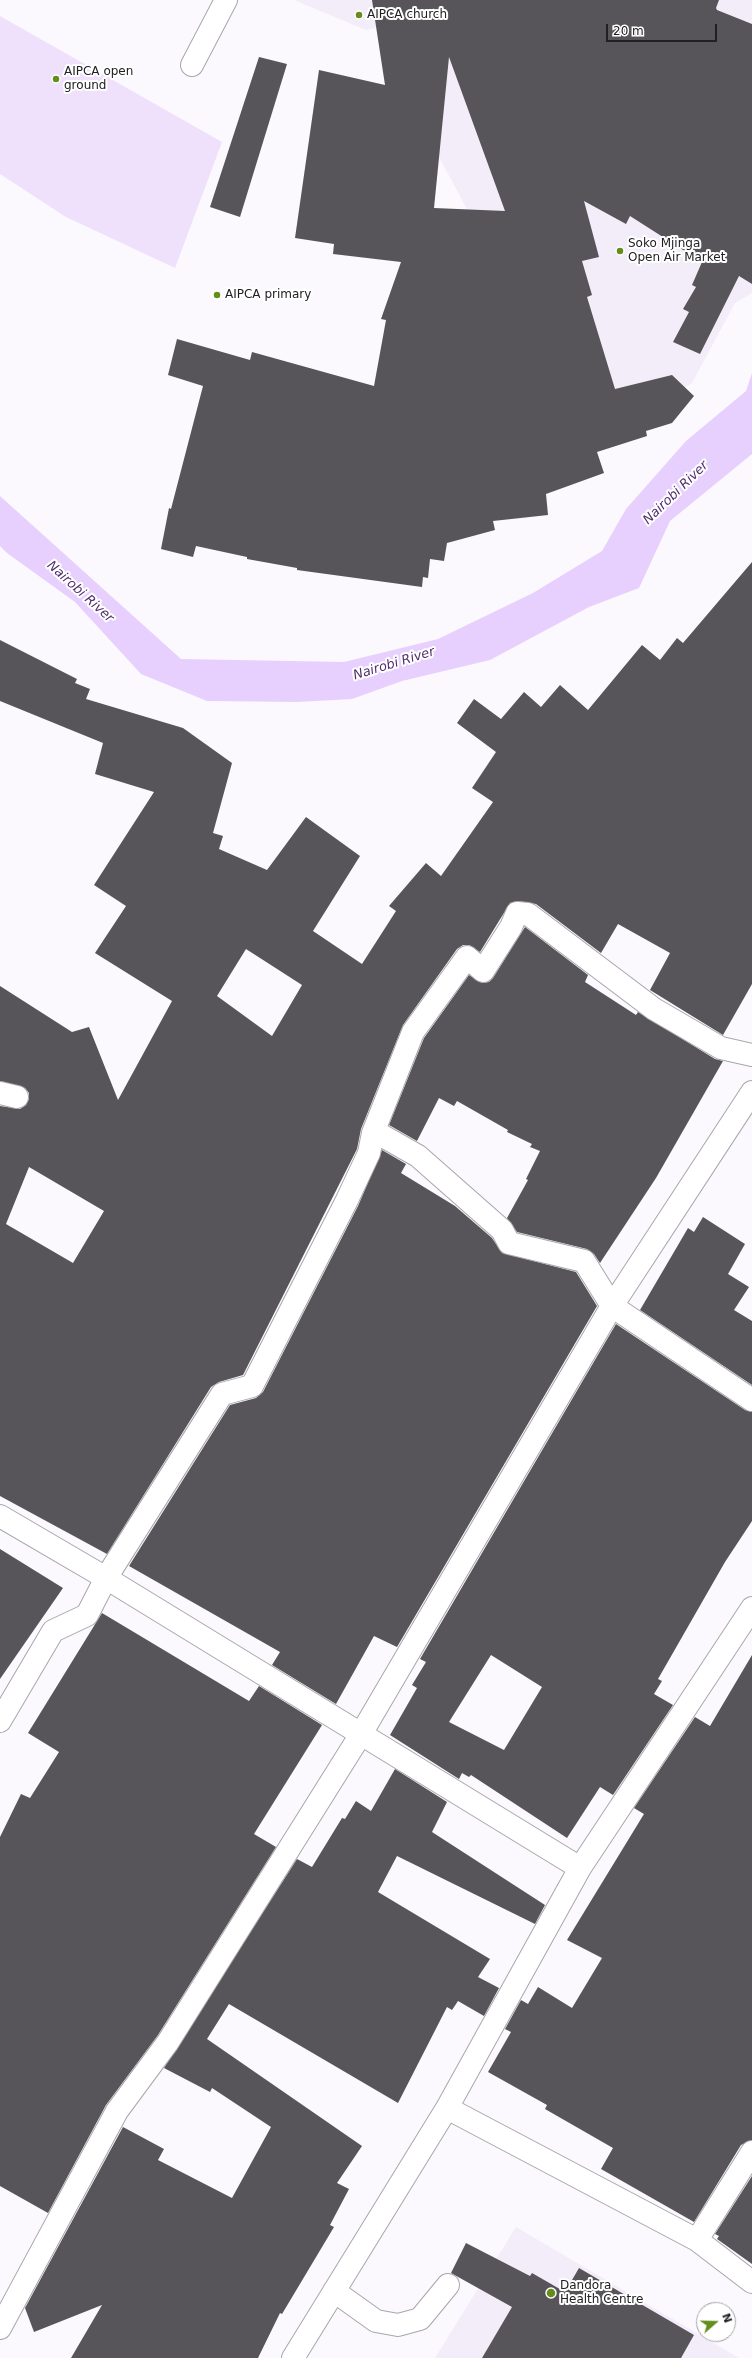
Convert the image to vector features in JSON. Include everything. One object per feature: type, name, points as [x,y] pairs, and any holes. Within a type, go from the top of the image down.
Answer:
[{"type":"street","points":[[192,65],[226,0]]},
{"type":"street","points":[[0,1721],[53,1630],[87,1615],[106,1578],[222,1394],[252,1386],[347,1200],[369,1153],[372,1133],[413,1032],[467,957],[483,971],[511,927],[517,913],[528,914],[654,1009],[721,1048],[752,1055]]},
{"type":"street","points":[[0,2328],[117,2111],[168,2042],[361,1734],[612,1306],[752,1092]]},
{"type":"street","points":[[372,1133],[381,1135],[418,1156],[502,1230],[509,1244],[584,1261],[612,1306],[752,1400]]},
{"type":"street","points":[[0,1516],[106,1578],[580,1868]]},
{"type":"street","points":[[294,2358],[447,2108],[580,1868],[752,1608]]},
{"type":"street","points":[[447,2108],[697,2240],[752,2282]]},
{"type":"street","points":[[697,2240],[752,2152]]},
{"type":"street","points":[[334,2291],[376,2321],[398,2326],[420,2319],[448,2285]]},
{"type":"shaded area","name":"Soko Mjinga Open Air Market","points":[[294,0],[752,0],[752,293],[735,303],[692,383],[661,403],[590,439],[439,157],[382,26],[366,30]]},
{"type":"shaded area","name":"AIPCA open ground","points":[[0,16],[222,142],[175,268],[66,217],[0,174]]},
{"type":"shaded area","name":"Dandora Health Centre","points":[[516,2227],[696,2333],[696,2342],[712,2342],[739,2358],[435,2358]]},
{"type":"water","name":"Nairobi River","points":[[752,373],[752,454],[670,521],[639,588],[589,607],[490,660],[402,681],[352,699],[297,702],[207,701],[141,674],[75,602],[7,553],[0,546],[0,496],[181,659],[344,662],[438,639],[533,593],[602,551],[626,509],[686,441],[746,391]]},
{"type":"building","points":[[372,0],[719,0],[716,8],[717,10],[752,24],[752,284],[739,276],[700,354],[673,342],[689,312],[683,309],[696,287],[692,285],[702,262],[630,216],[626,224],[584,201],[599,257],[582,261],[592,295],[587,297],[615,389],[672,375],[694,396],[672,423],[646,431],[647,436],[597,452],[604,473],[546,494],[548,515],[493,521],[495,530],[447,543],[444,561],[430,559],[428,578],[423,577],[422,587],[297,570],[297,568],[247,559],[247,557],[196,546],[193,557],[161,549],[169,508],[171,509],[203,386],[168,375],[177,339],[250,360],[252,352],[374,386],[386,320],[381,319],[401,262],[333,254],[334,244],[295,238],[319,70],[385,85]],"holes":[[[449,57],[505,211],[434,208]]]},
{"type":"building","points":[[259,57],[287,64],[240,217],[210,207]]},
{"type":"building","points":[[752,562],[752,984],[723,1035],[650,990],[670,953],[618,924],[601,953],[536,904],[518,901],[510,903],[480,952],[469,945],[463,945],[457,949],[403,1025],[361,1129],[357,1149],[243,1375],[219,1382],[211,1387],[107,1554],[0,1496],[0,1106],[20,1109],[26,1105],[29,1099],[29,1093],[25,1088],[0,1081],[0,986],[72,1032],[89,1027],[118,1100],[172,1001],[95,953],[126,906],[94,885],[154,792],[95,774],[103,743],[0,701],[0,640],[77,679],[75,683],[90,689],[86,699],[183,728],[232,763],[213,833],[223,836],[219,849],[267,870],[306,817],[360,856],[313,931],[362,964],[396,911],[389,906],[426,863],[441,876],[493,802],[472,788],[496,752],[457,723],[474,699],[501,719],[524,692],[541,707],[560,685],[588,710],[642,645],[660,660],[677,638],[683,643]],"holes":[[[246,949],[302,985],[272,1036],[217,996]],[[29,1167],[104,1211],[73,1263],[6,1224]]]},
{"type":"building","points":[[525,927],[588,975],[585,982],[636,1015],[638,1012],[715,1059],[723,1061],[656,1178],[600,1263],[594,1254],[587,1249],[517,1232],[507,1218],[528,1180],[526,1179],[540,1151],[530,1147],[532,1144],[507,1132],[508,1130],[457,1101],[454,1106],[439,1098],[417,1141],[389,1125],[424,1038],[469,975],[482,983],[489,982],[493,978]]},
{"type":"building","points":[[382,1150],[406,1164],[401,1173],[455,1206],[492,1238],[502,1253],[576,1272],[597,1306],[397,1647],[374,1636],[336,1704],[272,1665],[280,1652],[129,1566],[230,1405],[256,1398],[263,1392],[358,1206]]},
{"type":"building","points":[[703,1217],[745,1244],[728,1274],[749,1287],[734,1310],[752,1321],[752,1385],[640,1310],[688,1228],[694,1232]]},
{"type":"building","points":[[616,1324],[745,1410],[752,1412],[752,1521],[725,1562],[658,1679],[662,1681],[654,1694],[673,1705],[613,1795],[600,1787],[567,1838],[471,1775],[469,1777],[462,1773],[459,1779],[390,1735],[417,1688],[412,1685],[426,1662],[420,1659]],"holes":[[[491,1655],[542,1687],[504,1750],[449,1722]]]},
{"type":"building","points":[[0,1549],[63,1588],[0,1679]]},
{"type":"building","points":[[102,1613],[249,1701],[259,1686],[322,1725],[254,1834],[276,1847],[158,2035],[106,2105],[48,2213],[0,2186],[0,1837],[21,1794],[30,1798],[59,1752],[28,1733]]},
{"type":"building","points":[[752,1655],[752,2140],[741,2145],[694,2222],[601,2169],[613,2148],[545,2109],[547,2105],[488,2072],[511,2032],[505,2029],[521,2000],[528,2004],[538,1987],[572,2008],[602,1958],[567,1940],[644,1814],[634,1808],[695,1717],[710,1726]]},
{"type":"building","points":[[395,1769],[447,1802],[432,1832],[545,1905],[535,1924],[397,1856],[378,1892],[490,1959],[478,1977],[499,1988],[484,2016],[458,2001],[452,2010],[447,2007],[398,2103],[229,2004],[207,2039],[362,2146],[337,2183],[349,2189],[330,2225],[334,2227],[282,2314],[280,2313],[258,2358],[71,2358],[102,2305],[34,2332],[25,2308],[123,2127],[164,2149],[158,2160],[232,2198],[271,2127],[212,2088],[210,2092],[164,2068],[297,1859],[312,1867],[342,1818],[345,1819],[356,1801],[371,1811]]},
{"type":"building","points":[[752,2176],[752,2264],[717,2239],[719,2236],[715,2234]]},
{"type":"building","name":"Dandora Health Centre","points":[[466,2243],[530,2276],[532,2273],[565,2292],[579,2268],[694,2335],[681,2358],[482,2358],[512,2307],[451,2273]]},
{"type":"place","name":"AIPCA church","points":[[359,15]]},
{"type":"place","name":"AIPCA open ground","points":[[56,79]]},
{"type":"place","name":"Soko Mjinga Open Air Market","points":[[620,251]]},
{"type":"place","name":"AIPCA primary","points":[[217,295]]},
{"type":"place","name":"Dandora Health Centre","points":[[551,2293]]}]
